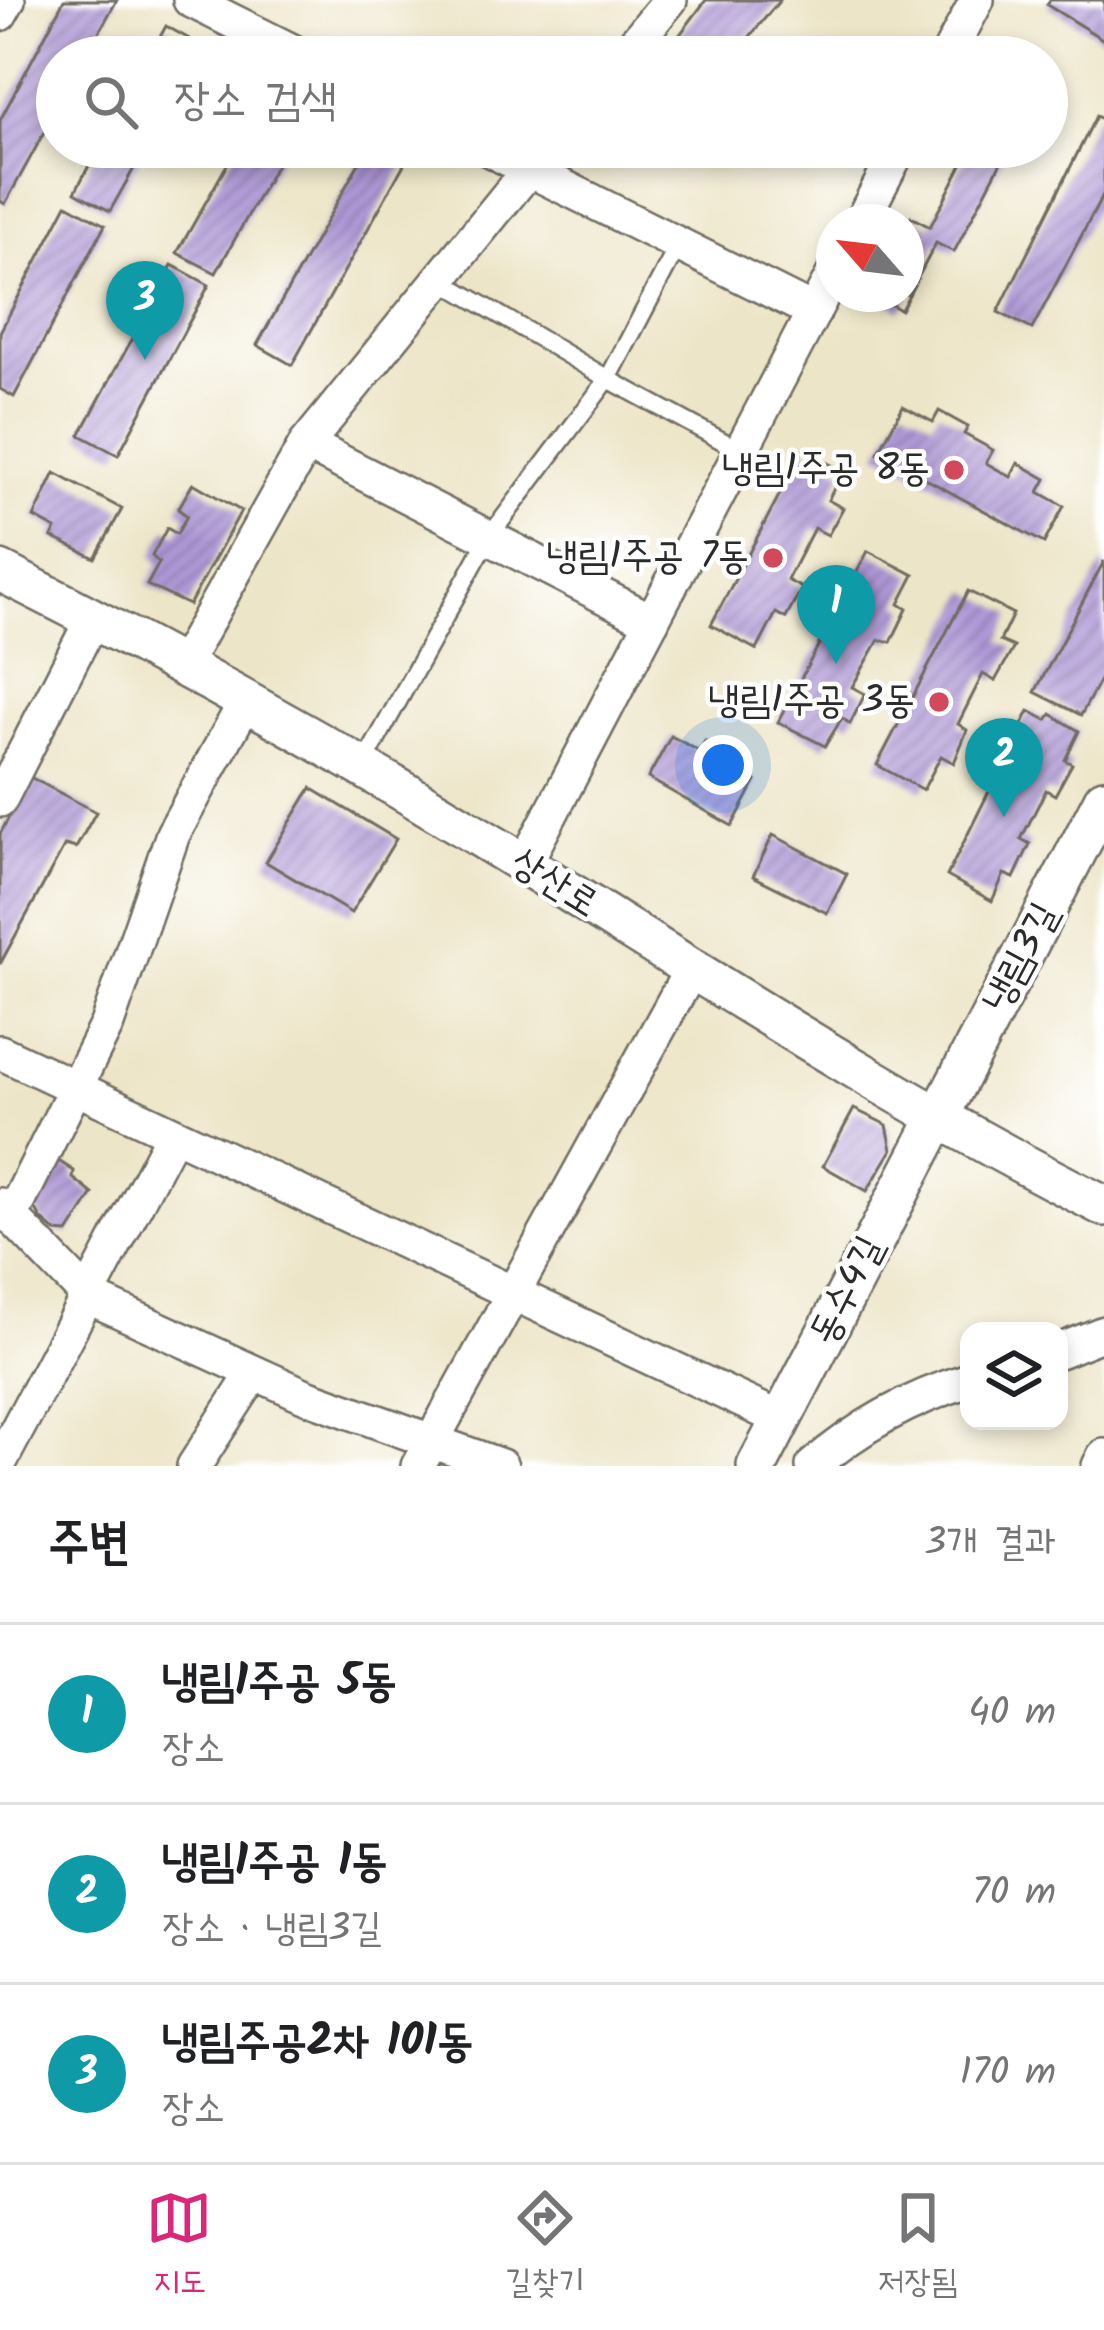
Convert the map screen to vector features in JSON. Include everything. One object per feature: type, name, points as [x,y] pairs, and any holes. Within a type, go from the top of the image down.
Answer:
[{"type":"street","points":[[0,14],[8,0]]},
{"type":"street","points":[[190,0],[262,36]]},
{"type":"street","points":[[640,36],[670,0]]},
{"type":"street","points":[[958,36],[977,0]]},
{"type":"street","points":[[182,666],[306,444],[530,168]]},
{"type":"street","points":[[554,168],[679,244],[814,312]]},
{"type":"street","points":[[870,204],[889,168]]},
{"type":"street","points":[[524,865],[816,308]]},
{"type":"street","points":[[306,444],[652,621]]},
{"type":"street","name":"상산로","points":[[0,571],[362,766],[691,970],[938,1116],[1104,1206]]},
{"type":"street","points":[[0,800],[93,618]]},
{"type":"street","points":[[244,703],[173,834],[107,1024],[6,1211],[88,1297],[424,1455],[501,1466]]},
{"type":"street","name":"냉림3길","points":[[938,1116],[1104,799]]},
{"type":"street","points":[[424,1455],[691,970]]},
{"type":"street","points":[[0,1052],[783,1420]]},
{"type":"street","name":"동수4길","points":[[757,1466],[938,1116]]},
{"type":"street","points":[[0,1462],[173,1134]]},
{"type":"street","points":[[1068,1347],[1104,1333]]},
{"type":"street","points":[[194,1466],[254,1372]]},
{"type":"street","points":[[813,1466],[845,1438],[922,1395],[960,1383]]},
{"type":"street","points":[[1099,1466],[1104,1456]]},
{"type":"lane","points":[[362,766],[489,537],[608,379],[679,244]]},
{"type":"lane","points":[[439,279],[741,451]]},
{"type":"building","points":[[64,0],[117,0],[97,36],[45,36]]},
{"type":"building","points":[[706,0],[780,0],[750,36],[679,36]]},
{"type":"building","points":[[1050,0],[1104,0],[1104,40],[1047,5]]},
{"type":"building","points":[[166,26],[184,36],[161,36]]},
{"type":"building","points":[[36,52],[36,147],[5,204],[0,201],[0,120]]},
{"type":"building","points":[[1096,116],[1104,120],[1104,193],[1032,329],[998,312]]},
{"type":"building","points":[[88,168],[134,168],[110,211],[75,192]]},
{"type":"building","points":[[225,168],[274,168],[216,273],[177,253]]},
{"type":"building","points":[[356,168],[402,168],[292,365],[257,345]]},
{"type":"building","points":[[960,168],[998,168],[954,252],[936,243],[924,266],[924,224],[930,227]]},
{"type":"building","points":[[67,204],[105,225],[14,397],[0,389],[0,332]]},
{"type":"building","points":[[172,265],[209,285],[118,455],[80,435]]},
{"type":"building","name":"냉림1주공 8동","points":[[903,406],[933,422],[939,411],[968,427],[964,434],[993,450],[986,463],[1011,477],[1018,463],[1046,479],[1039,492],[1064,506],[1044,543],[878,453]]},
{"type":"building","name":"냉림1주공 7동","points":[[803,450],[843,471],[828,500],[843,508],[828,535],[814,528],[787,580],[802,588],[786,618],[776,613],[757,650],[711,625]]},
{"type":"building","points":[[55,473],[122,509],[95,558],[52,537],[56,529],[34,517]]},
{"type":"building","points":[[193,483],[241,511],[189,605],[147,585],[159,563],[152,556],[167,528],[177,534],[187,516],[178,509]]},
{"type":"building","points":[[868,551],[914,575],[899,604],[907,609],[891,642],[879,640],[852,687],[865,694],[850,724],[842,718],[825,746],[778,722]]},
{"type":"building","points":[[1104,561],[1104,679],[1081,715],[1035,692]]},
{"type":"building","name":"냉림1주공 3동","points":[[968,591],[1013,614],[1000,641],[1014,647],[995,681],[983,674],[958,724],[967,730],[954,763],[941,756],[923,790],[877,765]]},
{"type":"building","points":[[1029,711],[1047,720],[1051,714],[1079,731],[1065,760],[1072,764],[1055,795],[1046,790],[1021,839],[1030,844],[1014,878],[1004,874],[992,901],[947,876]]},
{"type":"building","points":[[671,736],[699,751],[705,741],[734,757],[730,766],[756,781],[732,826],[648,778]]},
{"type":"building","points":[[30,777],[96,812],[76,848],[65,845],[0,964],[0,834]]},
{"type":"building","points":[[311,788],[396,839],[351,913],[266,862]]},
{"type":"building","points":[[773,835],[847,874],[827,913],[753,876]]},
{"type":"building","points":[[854,1109],[887,1125],[892,1150],[867,1191],[823,1166]]},
{"type":"building","points":[[57,1160],[74,1171],[73,1178],[93,1194],[68,1233],[56,1232],[33,1204]]},
{"type":"place","name":"냉림주공2차 101동","points":[[145,360]]},
{"type":"place","name":"냉림1주공 8동","points":[[954,470]]},
{"type":"place","name":"냉림1주공 7동","points":[[773,558]]},
{"type":"place","name":"냉림1주공 5동","points":[[836,664]]},
{"type":"place","name":"냉림1주공 3동","points":[[939,702]]},
{"type":"place","name":"냉림1주공 1동","points":[[1004,817]]}]
